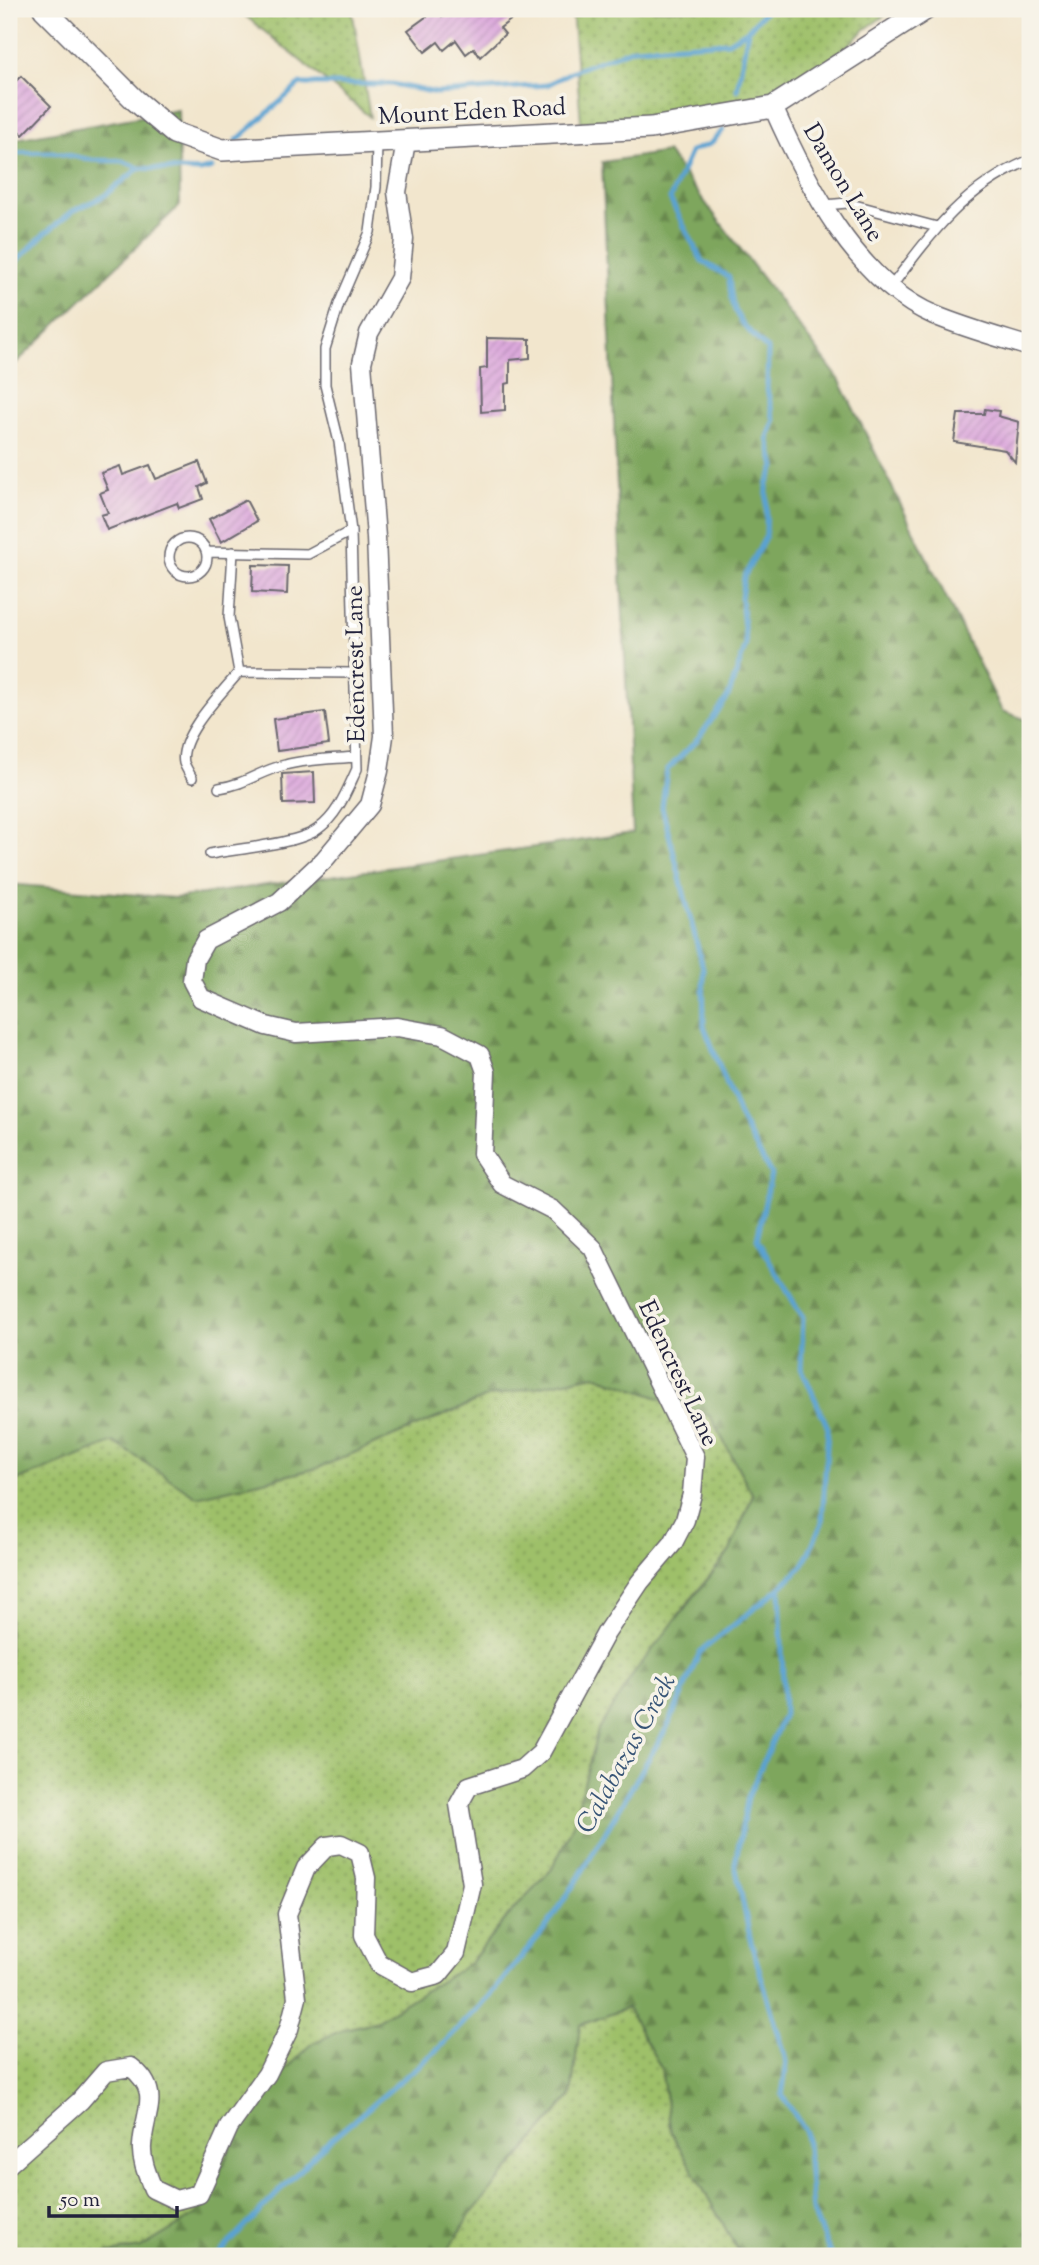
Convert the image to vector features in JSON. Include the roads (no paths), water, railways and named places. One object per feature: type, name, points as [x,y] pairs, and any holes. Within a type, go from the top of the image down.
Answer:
[{"type":"street","name":"Mount Eden Road","points":[[44,9],[135,100],[174,133],[222,150],[652,128],[773,107],[926,9]]},
{"type":"street","name":"Damon Lane","points":[[773,107],[825,205],[867,266],[891,287],[931,314],[1030,347]]},
{"type":"street","name":"Edencrest Lane","points":[[9,2164],[80,2101],[106,2071],[131,2067],[145,2078],[151,2093],[142,2148],[153,2189],[176,2200],[199,2194],[229,2127],[267,2074],[289,2029],[298,1998],[287,1914],[306,1868],[327,1846],[341,1844],[360,1853],[366,1878],[363,1935],[379,1964],[412,1982],[438,1975],[456,1953],[472,1884],[461,1830],[459,1804],[469,1786],[522,1769],[541,1752],[606,1633],[640,1582],[673,1543],[685,1520],[692,1494],[695,1457],[593,1248],[553,1210],[502,1185],[482,1154],[486,1072],[480,1055],[442,1035],[397,1027],[296,1033],[266,1026],[201,998],[192,981],[195,958],[206,940],[279,902],[324,860],[370,805],[379,771],[384,736],[376,537],[362,363],[369,333],[400,278],[404,239],[397,192],[406,142]]},
{"type":"lane","points":[[210,854],[280,842],[317,831],[341,804],[357,769],[351,531],[340,442],[325,386],[325,349],[339,304],[370,232],[376,187],[377,143]]},
{"type":"lane","points":[[891,287],[953,209],[983,185],[1030,160]]},
{"type":"lane","points":[[825,205],[847,203],[937,227]]},
{"type":"lane","points":[[207,552],[308,554],[351,531]]},
{"type":"lane","points":[[181,539],[200,541],[207,552],[206,564],[192,575],[180,574],[172,565],[172,548],[181,539]]},
{"type":"lane","points":[[192,778],[184,761],[186,746],[207,712],[239,672],[229,617],[233,552]]},
{"type":"lane","points":[[239,672],[353,673]]},
{"type":"lane","points":[[219,788],[243,785],[269,769],[289,764],[356,757]]},
{"type":"waterway","name":"Calabazas Creek","points":[[737,90],[748,30],[767,9]]},
{"type":"waterway","points":[[237,140],[300,84],[392,84],[437,93],[547,85],[573,71],[634,48],[728,42],[748,30]]},
{"type":"waterway","name":"Calabazas Creek","points":[[217,2256],[321,2148],[436,2051],[488,1998],[547,1926],[579,1877],[669,1724],[700,1652],[780,1588],[803,1565],[822,1523],[828,1428],[801,1367],[803,1318],[757,1239],[771,1174],[740,1118],[704,1026],[703,968],[662,807],[667,770],[698,739],[728,697],[746,645],[741,598],[744,577],[766,536],[767,485],[775,467],[768,438],[774,421],[767,389],[768,350],[735,311],[729,277],[702,261],[670,199],[691,151],[710,144],[723,130]]},
{"type":"waterway","points":[[9,153],[52,152],[92,160],[123,161],[139,168],[200,171],[212,168]]},
{"type":"waterway","points":[[9,269],[43,235],[73,211],[104,196],[139,168]]},
{"type":"waterway","points":[[780,1588],[784,1714],[748,1797],[735,1864],[751,1942],[787,2062],[782,2095],[806,2132],[812,2210],[831,2256]]}]
